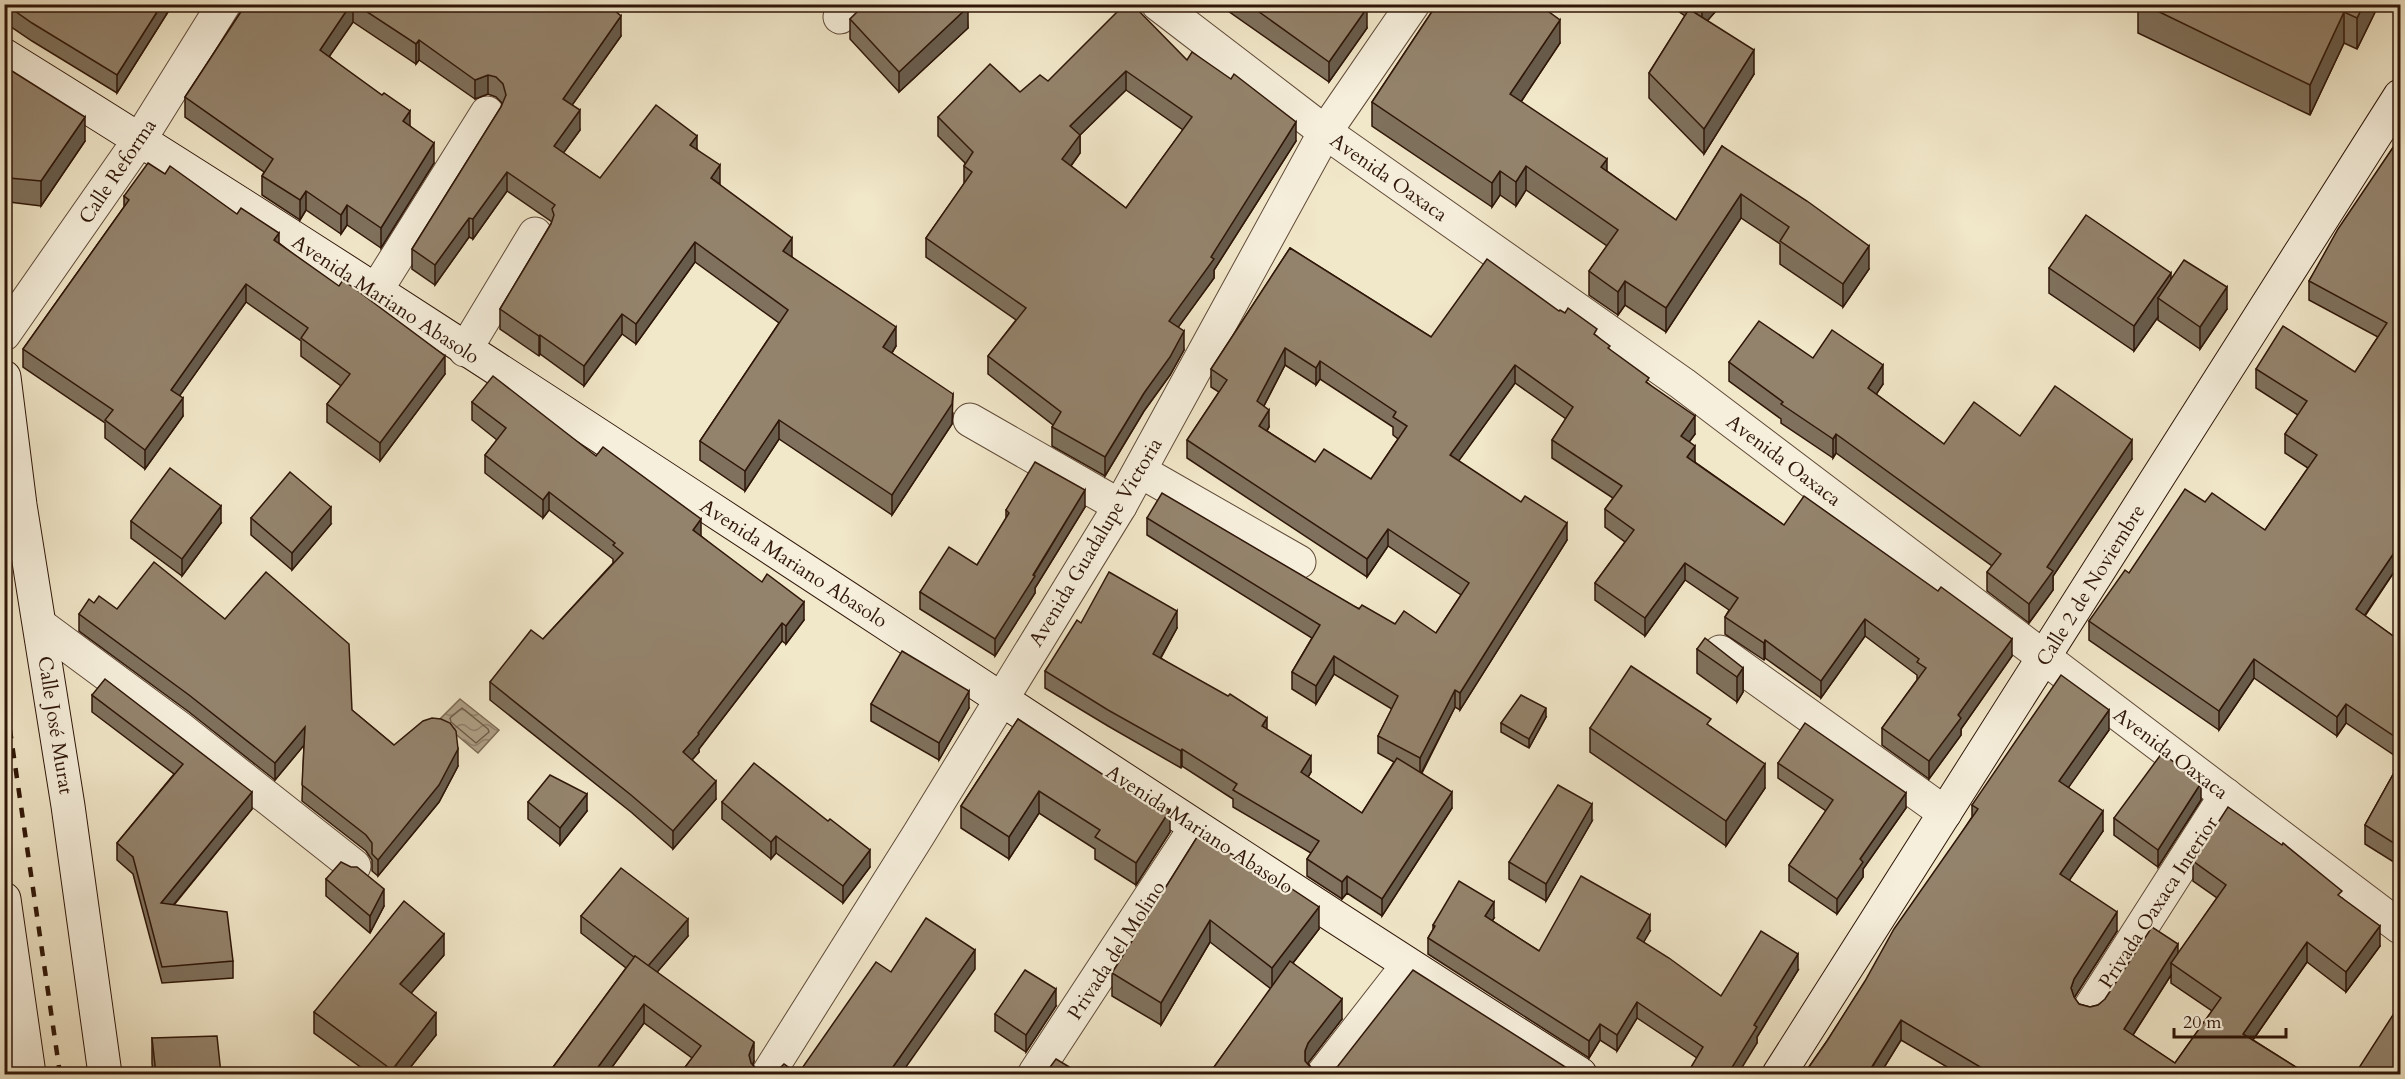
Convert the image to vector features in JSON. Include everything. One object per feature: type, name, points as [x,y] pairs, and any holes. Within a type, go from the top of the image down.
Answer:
[{"type":"street","name":"Calle Reforma","points":[[4,334],[140,139],[224,4]]},
{"type":"street","name":"Avenida Oaxaca","points":[[1158,4],[1325,132],[1683,384],[2400,927]]},
{"type":"street","name":"Avenida Guadalupe Victoria","points":[[768,1074],[919,834],[1120,506],[1325,132],[1413,4]]},
{"type":"street","name":"Avenida Mariano Abasolo","points":[[4,55],[140,139],[1408,965],[1580,1074]]},
{"type":"street","name":"Calle 2 de Noviembre","points":[[1779,1074],[2400,96]]},
{"type":"street","points":[[375,292],[487,113]]},
{"type":"street","points":[[465,350],[535,234]]},
{"type":"street","name":"Calle José Murat","points":[[4,377],[20,506],[68,806],[105,1074]]},
{"type":"street","points":[[970,420],[1120,506]]},
{"type":"street","points":[[1140,471],[1299,562]]},
{"type":"street","points":[[40,625],[177,727],[354,866]]},
{"type":"street","points":[[1720,652],[1945,813]]},
{"type":"street","name":"Privada Oaxaca Interior","points":[[2090,1008],[2226,795]]},
{"type":"street","name":"Privada del Molino","points":[[1035,1072],[1196,827]]},
{"type":"street","points":[[4,899],[28,1074]]},
{"type":"street","points":[[1323,1074],[1408,965]]},
{"type":"water","points":[[460,699],[499,730],[478,753],[439,720]]},
{"type":"building","points":[[5,4],[162,4],[117,75]]},
{"type":"building","points":[[246,4],[351,4],[320,50],[382,95],[384,93],[410,111],[403,121],[434,143],[381,228],[347,205],[341,215],[306,191],[300,200],[262,176],[273,159],[185,97]]},
{"type":"building","points":[[355,4],[607,4],[621,16],[563,99],[580,110],[554,146],[600,178],[656,105],[697,136],[690,145],[720,165],[711,178],[792,238],[783,251],[896,327],[883,347],[953,394],[952,404],[892,495],[779,420],[745,471],[700,441],[788,310],[695,242],[636,324],[622,314],[584,366],[500,309],[551,224],[554,215],[552,209],[555,205],[507,172],[473,219],[469,218],[435,265],[412,249],[501,107],[506,95],[503,84],[496,77],[488,75],[475,80],[419,40],[416,44]]},
{"type":"building","points":[[865,4],[966,4],[968,7],[899,72],[850,19]]},
{"type":"building","points":[[1125,4],[1132,4],[1187,60],[1192,52],[1231,79],[1234,74],[1296,122],[1211,257],[1214,259],[1169,321],[1184,331],[1170,357],[1144,393],[1105,457],[1052,427],[1061,412],[988,356],[1026,308],[926,238],[972,172],[964,166],[973,152],[938,117],[990,64],[1020,92],[1040,75],[1048,81]],"holes":[[[1126,71],[1192,117],[1126,208],[1062,159],[1080,135],[1070,126]]]},
{"type":"building","points":[[1248,4],[1361,4],[1367,8],[1329,62]]},
{"type":"building","points":[[1437,4],[1538,4],[1560,20],[1510,94],[1607,159],[1601,167],[1676,220],[1722,146],[1807,201],[1869,246],[1843,284],[1780,241],[1789,227],[1741,194],[1666,308],[1625,281],[1618,292],[1589,271],[1618,230],[1526,166],[1516,182],[1500,171],[1492,183],[1372,102]]},
{"type":"building","points":[[1693,4],[1707,4],[1702,10]]},
{"type":"building","points":[[2143,4],[2364,4],[2357,18],[2344,12],[2310,85]]},
{"type":"building","points":[[1689,9],[1754,50],[1704,129],[1649,73]]},
{"type":"building","points":[[4,66],[85,117],[41,181],[9,178],[4,162]]},
{"type":"building","points":[[2400,137],[2400,251],[2394,260],[2400,264],[2400,544],[2356,609],[2400,641],[2400,740],[2346,704],[2337,717],[2254,659],[2219,711],[2089,621],[2125,570],[2129,573],[2185,489],[2205,502],[2212,493],[2265,530],[2317,455],[2285,434],[2307,401],[2256,369],[2283,326],[2355,372],[2387,323],[2309,281],[2338,229]]},
{"type":"building","points":[[148,163],[165,174],[170,166],[237,214],[241,208],[279,233],[274,240],[339,286],[343,280],[445,356],[380,443],[327,404],[350,374],[301,338],[308,328],[246,284],[171,390],[183,398],[145,450],[105,420],[113,410],[23,349],[129,200],[124,196]]},
{"type":"building","points":[[2086,215],[2171,273],[2134,326],[2049,268]]},
{"type":"building","points":[[1290,248],[1431,337],[1487,259],[1559,311],[1565,313],[1568,308],[1597,329],[1594,334],[1610,346],[1608,348],[1649,378],[1646,382],[1695,416],[1681,436],[1695,446],[1687,457],[1784,525],[1804,496],[1938,591],[1941,587],[2012,639],[1958,715],[1961,718],[1929,761],[1882,728],[1926,668],[1917,662],[1919,659],[1865,619],[1821,681],[1765,640],[1764,643],[1725,617],[1738,598],[1685,563],[1645,618],[1595,583],[1634,530],[1605,509],[1622,486],[1552,440],[1573,407],[1515,365],[1450,455],[1521,502],[1525,496],[1567,523],[1460,693],[1455,690],[1420,758],[1378,736],[1398,696],[1334,656],[1316,686],[1292,672],[1320,625],[1147,518],[1162,493],[1359,609],[1362,605],[1395,624],[1404,611],[1436,633],[1469,583],[1388,529],[1367,559],[1187,440],[1227,380],[1211,369]],"holes":[[[1285,348],[1316,368],[1320,361],[1396,412],[1393,417],[1407,426],[1371,479],[1324,449],[1315,462],[1259,426],[1269,410],[1257,401]]]},
{"type":"building","points":[[2184,260],[2227,287],[2200,327],[2158,298]]},
{"type":"building","points":[[1759,321],[1813,358],[1832,330],[1883,365],[1868,388],[1944,444],[1974,402],[2020,436],[2055,386],[2132,440],[2047,567],[2053,571],[2029,604],[1987,572],[2001,554],[1836,434],[1833,439],[1781,404],[1783,402],[1729,362]]},
{"type":"building","points":[[493,376],[596,456],[603,447],[701,519],[693,530],[762,582],[767,574],[804,602],[786,626],[782,623],[683,752],[716,781],[673,831],[490,682],[531,630],[543,639],[623,553],[613,545],[615,543],[549,492],[543,500],[485,455],[506,428],[472,402]]},
{"type":"building","points":[[1035,462],[1085,490],[995,639],[920,592],[949,547],[977,565],[1009,513],[1006,510]]},
{"type":"building","points":[[170,468],[221,506],[182,559],[131,521]]},
{"type":"building","points":[[290,472],[331,507],[292,553],[251,518]]},
{"type":"building","points":[[154,562],[225,619],[266,572],[349,644],[352,710],[394,745],[423,721],[432,718],[450,723],[456,731],[458,749],[439,785],[378,860],[372,854],[372,843],[366,835],[302,785],[305,727],[275,763],[189,695],[79,614],[89,599],[94,603],[99,596],[117,609]]},
{"type":"building","points":[[1109,572],[1177,611],[1153,654],[1228,696],[1230,694],[1267,718],[1262,726],[1311,756],[1301,772],[1362,813],[1397,758],[1452,792],[1382,899],[1347,876],[1342,882],[1307,859],[1319,841],[1233,790],[1237,784],[1182,749],[1181,751],[1108,710],[1045,671],[1077,620],[1081,623]]},
{"type":"building","points":[[1705,638],[1743,668],[1737,677],[1697,649]]},
{"type":"building","points":[[902,651],[969,691],[939,743],[871,704]]},
{"type":"building","points":[[1631,666],[1711,719],[1707,724],[1765,764],[1726,821],[1590,728]]},
{"type":"building","points":[[2061,675],[2109,710],[2059,781],[2103,811],[2060,874],[2117,912],[2074,979],[2071,988],[2074,997],[2079,1004],[2090,1007],[2098,1005],[2105,999],[2152,927],[2178,944],[2124,1029],[2175,1063],[2221,998],[2171,963],[2226,885],[2193,861],[2228,807],[2282,845],[2283,843],[2342,891],[2338,895],[2380,926],[2346,972],[2307,942],[2243,1034],[2307,1074],[1992,1074],[1901,1020],[1868,1073],[1860,1068],[1856,1074],[1804,1074],[1865,981],[1894,929],[1978,809],[1972,805]]},
{"type":"building","points":[[105,679],[252,792],[161,903],[227,912],[233,961],[162,967],[133,857],[117,843],[183,764],[92,695]]},
{"type":"building","points":[[1521,695],[1546,708],[1529,739],[1501,723]]},
{"type":"building","points":[[1018,719],[1125,789],[1129,784],[1170,810],[1136,863],[1095,837],[1100,830],[1039,791],[1009,837],[961,806]]},
{"type":"building","points":[[1805,723],[1906,793],[1860,859],[1863,862],[1837,899],[1789,865],[1833,800],[1778,763]]},
{"type":"building","points":[[2162,753],[2201,783],[2158,850],[2114,818]]},
{"type":"building","points":[[2400,762],[2400,847],[2365,825]]},
{"type":"building","points":[[754,763],[828,821],[830,819],[870,850],[843,886],[776,836],[771,842],[722,802]]},
{"type":"building","points":[[550,775],[587,794],[560,828],[528,802]]},
{"type":"building","points":[[1558,785],[1592,804],[1546,884],[1509,862]]},
{"type":"building","points":[[1199,834],[1319,907],[1272,968],[1210,920],[1161,1003],[1112,973]]},
{"type":"building","points":[[341,862],[357,867],[384,889],[370,916],[326,879]]},
{"type":"building","points":[[621,868],[688,919],[648,966],[581,916]]},
{"type":"building","points":[[1581,876],[1650,915],[1637,938],[1721,996],[1761,931],[1798,954],[1754,1025],[1757,1027],[1728,1074],[1687,1074],[1703,1047],[1637,1002],[1617,1035],[1600,1024],[1589,1041],[1428,938],[1435,926],[1433,925],[1459,881],[1494,902],[1485,916],[1539,951]]},
{"type":"building","points":[[404,901],[444,934],[400,984],[436,1013],[392,1070],[314,1012]]},
{"type":"building","points":[[926,918],[975,950],[888,1074],[798,1074],[876,962],[891,972]]},
{"type":"building","points":[[635,956],[754,1042],[749,1055],[751,1063],[758,1071],[767,1074],[680,1074],[701,1046],[644,1004],[593,1074],[548,1074]]},
{"type":"building","points":[[1290,961],[1342,999],[1308,1043],[1305,1051],[1305,1061],[1312,1069],[1320,1073],[1329,1072],[1338,1066],[1413,970],[1570,1070],[1567,1074],[1209,1074]]},
{"type":"building","points":[[1025,970],[1056,989],[1026,1035],[995,1014]]},
{"type":"building","points":[[2400,1004],[2400,1074],[2355,1074]]},
{"type":"building","points":[[217,1036],[221,1074],[156,1074],[152,1038]]},
{"type":"building","points":[[1056,1059],[1081,1074],[1045,1074]]},
{"type":"building","points":[[784,1064],[798,1074],[767,1074],[776,1072]]},
{"type":"railway","points":[[4,689],[60,1074]]}]
